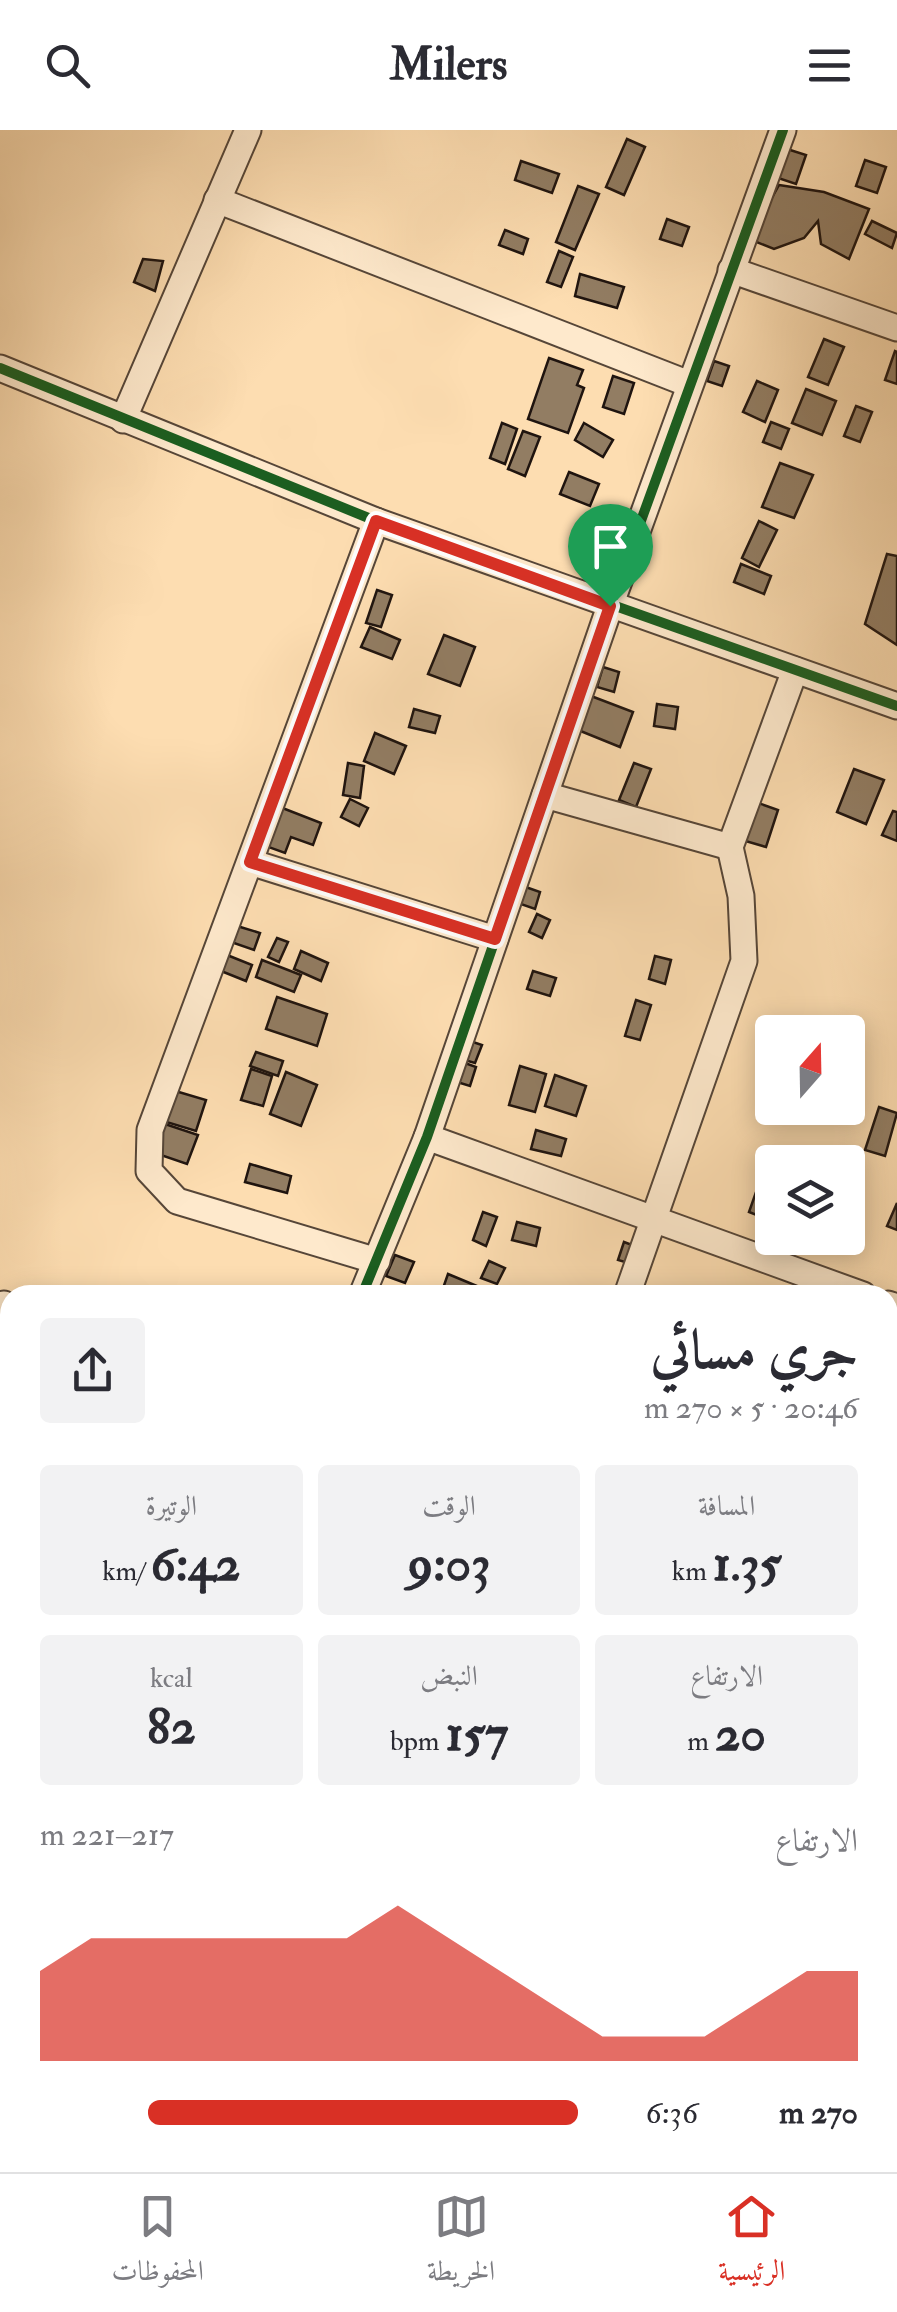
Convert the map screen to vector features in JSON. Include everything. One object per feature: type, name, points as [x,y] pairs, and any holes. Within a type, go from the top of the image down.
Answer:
[{"type":"street","points":[[123,420],[248,130]]},
{"type":"street","points":[[367,1285],[427,1136],[610,606],[783,130]]},
{"type":"street","points":[[217,200],[690,384]]},
{"type":"street","points":[[731,270],[897,328]]},
{"type":"street","points":[[0,368],[376,521],[897,706]]},
{"type":"street","points":[[376,521],[150,1130],[150,1171],[176,1201],[378,1261]]},
{"type":"street","points":[[630,1285],[744,961],[741,896],[730,847],[795,670]]},
{"type":"street","points":[[544,795],[730,847]]},
{"type":"street","points":[[250,862],[495,939]]},
{"type":"street","points":[[427,1136],[836,1285]]},
{"type":"building","points":[[627,139],[645,147],[624,195],[606,187]]},
{"type":"building","points":[[787,149],[806,155],[796,184],[778,178]]},
{"type":"building","points":[[865,160],[886,167],[877,193],[856,186]]},
{"type":"building","points":[[521,161],[559,174],[552,193],[515,180]]},
{"type":"building","points":[[779,185],[824,192],[869,209],[849,259],[821,244],[818,221],[804,238],[774,249],[749,239]]},
{"type":"building","points":[[578,186],[599,194],[575,250],[556,242]]},
{"type":"building","points":[[667,219],[689,227],[682,246],[660,239]]},
{"type":"building","points":[[872,221],[897,233],[892,248],[865,234]]},
{"type":"building","points":[[505,230],[528,239],[523,254],[499,245]]},
{"type":"building","points":[[559,251],[573,257],[561,287],[547,282]]},
{"type":"building","points":[[143,259],[163,261],[155,291],[134,282]]},
{"type":"building","points":[[580,274],[624,287],[617,308],[575,296]]},
{"type":"building","points":[[824,339],[844,347],[828,385],[808,377]]},
{"type":"building","points":[[897,352],[897,384],[885,380]]},
{"type":"building","points":[[549,358],[583,370],[577,385],[584,388],[568,433],[528,419]]},
{"type":"building","points":[[714,361],[729,366],[722,386],[707,381]]},
{"type":"building","points":[[613,376],[634,383],[624,414],[603,407]]},
{"type":"building","points":[[757,381],[778,390],[765,422],[743,412]]},
{"type":"building","points":[[806,389],[836,401],[822,435],[792,423]]},
{"type":"building","points":[[856,406],[872,412],[860,442],[844,436]]},
{"type":"building","points":[[771,422],[789,429],[781,449],[763,442]]},
{"type":"building","points":[[502,423],[517,429],[505,464],[490,458]]},
{"type":"building","points":[[584,423],[613,440],[603,457],[575,440]]},
{"type":"building","points":[[523,431],[540,437],[525,476],[508,469]]},
{"type":"building","points":[[780,463],[813,475],[794,518],[762,507]]},
{"type":"building","points":[[569,472],[599,484],[590,506],[560,494]]},
{"type":"building","points":[[759,521],[777,530],[759,567],[742,558]]},
{"type":"building","points":[[887,554],[897,556],[897,645],[865,624]]},
{"type":"building","points":[[741,564],[771,576],[764,594],[734,582]]},
{"type":"building","points":[[377,590],[392,595],[381,627],[366,623]]},
{"type":"building","points":[[370,627],[400,640],[392,659],[361,647]]},
{"type":"building","points":[[444,635],[475,647],[460,686],[428,674]]},
{"type":"building","points":[[603,667],[619,672],[614,692],[597,687]]},
{"type":"building","points":[[591,696],[633,712],[620,747],[578,730]]},
{"type":"building","points":[[657,704],[678,707],[675,729],[654,726]]},
{"type":"building","points":[[414,709],[440,716],[435,733],[409,727]]},
{"type":"building","points":[[375,733],[406,746],[394,774],[364,761]]},
{"type":"building","points":[[348,763],[364,766],[360,798],[343,795]]},
{"type":"building","points":[[634,763],[651,769],[636,807],[619,800]]},
{"type":"building","points":[[854,769],[884,780],[866,824],[837,812]]},
{"type":"building","points":[[350,799],[368,808],[359,826],[341,817]]},
{"type":"building","points":[[747,799],[778,810],[766,847],[735,838]]},
{"type":"building","points":[[267,802],[321,823],[313,845],[291,837],[285,853],[252,841]]},
{"type":"building","points":[[893,811],[897,812],[897,841],[882,835]]},
{"type":"building","points":[[520,885],[540,892],[535,909],[515,902]]},
{"type":"building","points":[[537,914],[550,920],[542,938],[529,932]]},
{"type":"building","points":[[237,926],[260,933],[254,950],[231,942]]},
{"type":"building","points":[[277,938],[288,942],[279,962],[268,957]]},
{"type":"building","points":[[301,951],[328,963],[321,981],[294,969]]},
{"type":"building","points":[[227,955],[252,965],[246,981],[221,971]]},
{"type":"building","points":[[655,956],[671,960],[665,984],[649,979]]},
{"type":"building","points":[[262,960],[301,975],[294,992],[256,977]]},
{"type":"building","points":[[533,971],[556,978],[550,996],[527,989]]},
{"type":"building","points":[[277,997],[327,1014],[317,1046],[266,1029]]},
{"type":"building","points":[[636,1000],[651,1005],[640,1040],[625,1036]]},
{"type":"building","points":[[464,1039],[482,1045],[475,1063],[457,1058]]},
{"type":"building","points":[[256,1052],[283,1061],[278,1076],[250,1066]]},
{"type":"building","points":[[454,1059],[476,1067],[470,1086],[447,1079]]},
{"type":"building","points":[[520,1066],[546,1074],[535,1112],[509,1105]]},
{"type":"building","points":[[251,1069],[272,1076],[263,1106],[241,1100]]},
{"type":"building","points":[[286,1072],[317,1085],[301,1126],[270,1114]]},
{"type":"building","points":[[555,1075],[586,1086],[576,1116],[545,1106]]},
{"type":"building","points":[[172,1090],[206,1100],[196,1131],[163,1121]]},
{"type":"building","points":[[879,1107],[897,1113],[885,1156],[865,1150]]},
{"type":"building","points":[[162,1123],[198,1135],[187,1164],[152,1152]]},
{"type":"building","points":[[536,1130],[566,1139],[561,1156],[531,1149]]},
{"type":"building","points":[[250,1164],[291,1176],[287,1193],[245,1182]]},
{"type":"building","points":[[897,1203],[897,1230],[887,1226]]},
{"type":"building","points":[[483,1212],[497,1217],[486,1246],[473,1240]]},
{"type":"building","points":[[517,1222],[540,1228],[536,1246],[512,1240]]},
{"type":"building","points":[[624,1242],[640,1248],[635,1265],[618,1260]]},
{"type":"building","points":[[395,1255],[414,1262],[405,1283],[386,1276]]},
{"type":"building","points":[[489,1261],[505,1268],[497,1284],[481,1278]]},
{"type":"building","points":[[448,1274],[474,1285],[444,1285]]},
{"type":"cycle path","points":[[366,1285],[427,1137],[610,606],[783,130]]},
{"type":"cycle path","points":[[0,368],[376,521],[897,706]]},
{"type":"route","points":[[376,521],[610,606],[495,939],[250,862],[376,521]]}]
